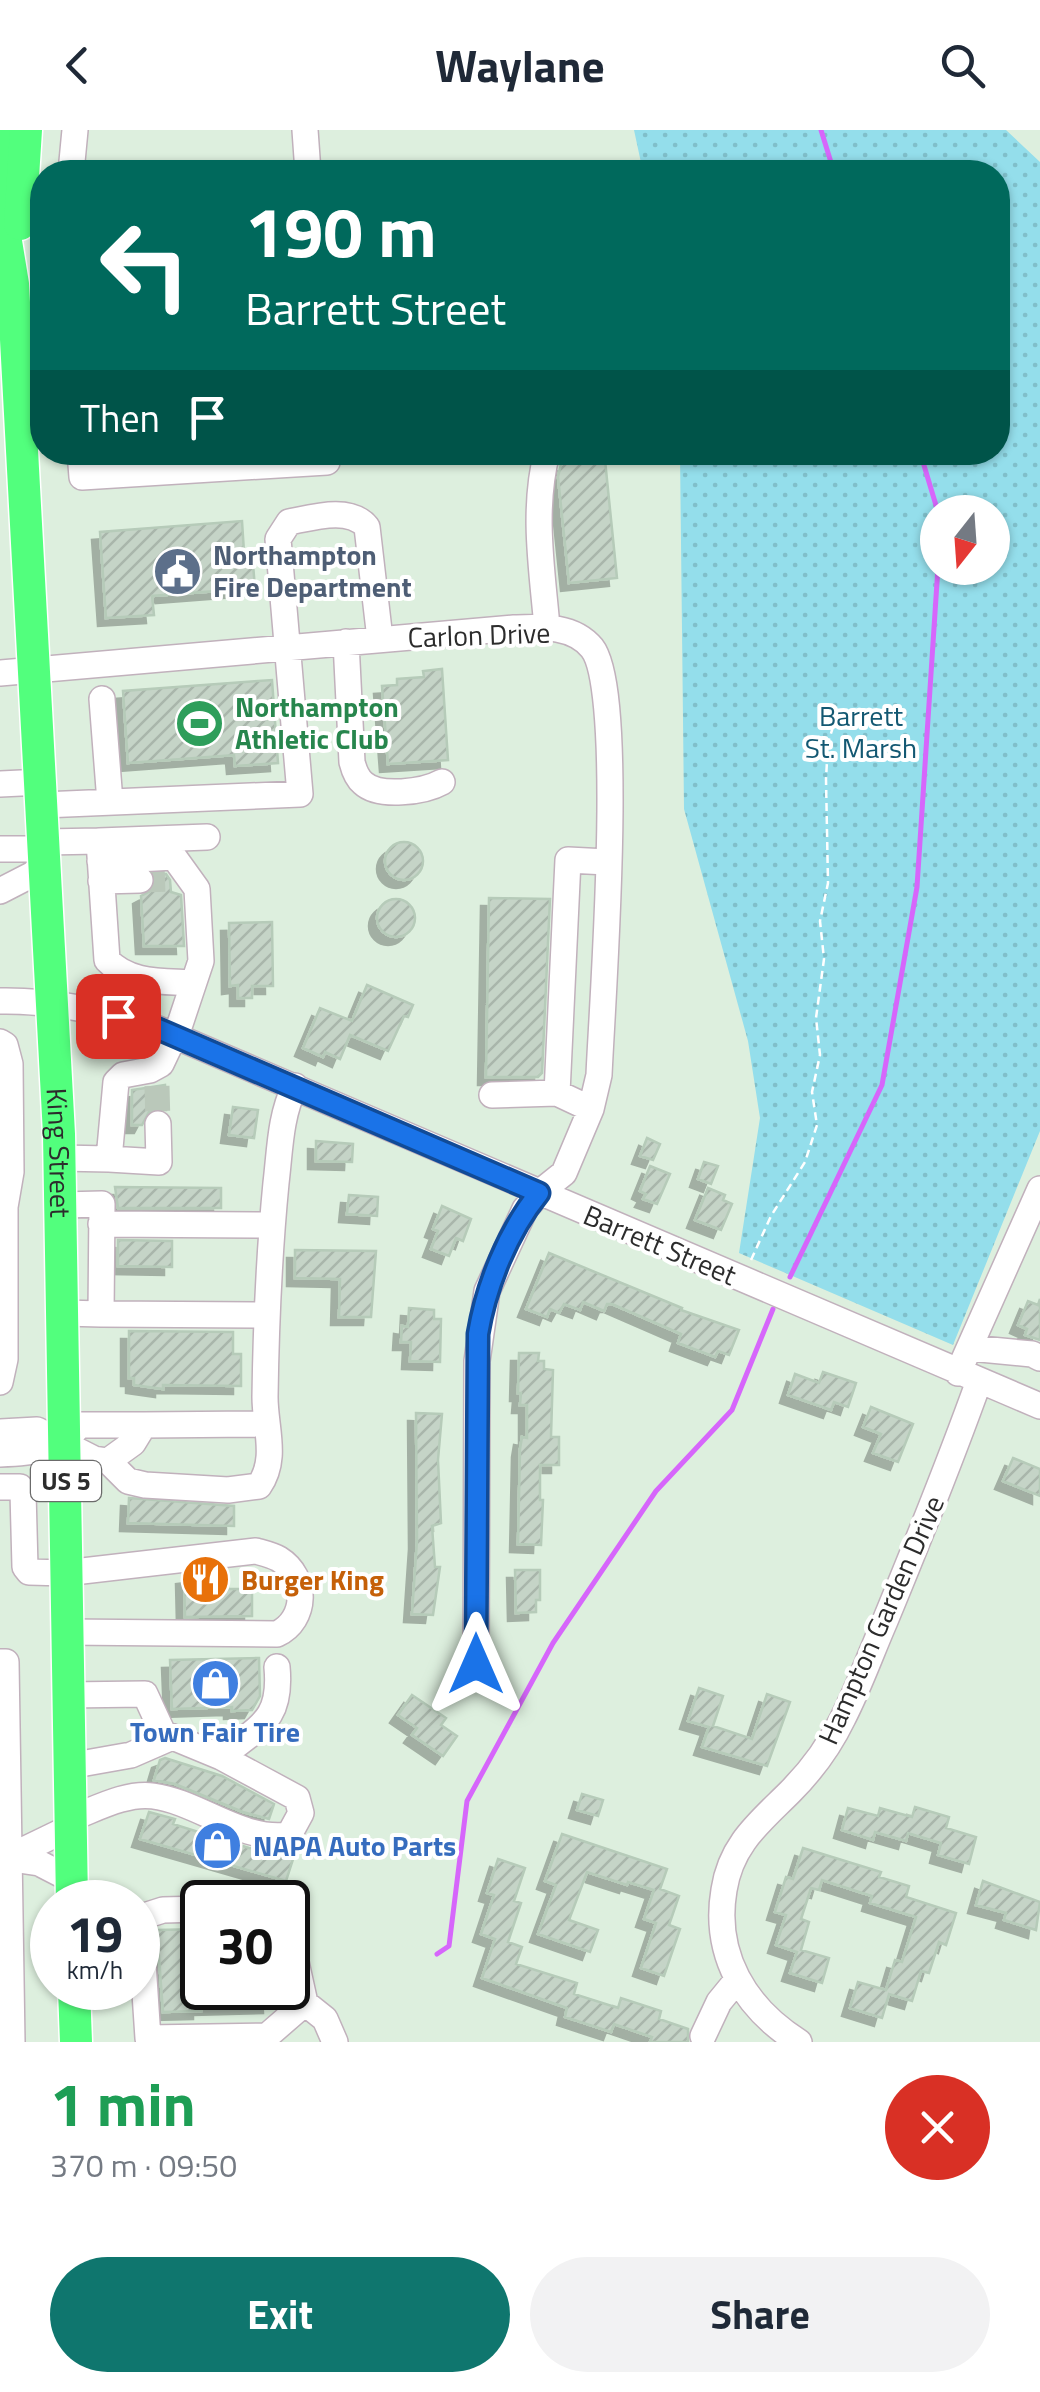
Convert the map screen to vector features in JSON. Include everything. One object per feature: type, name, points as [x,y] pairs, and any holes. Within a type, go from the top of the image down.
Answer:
[{"type":"main road","name":"King Street","points":[[2,130],[1,211],[14,284],[10,400],[30,433]]},
{"type":"main road","name":"King Street","points":[[26,130],[30,210]]},
{"type":"main road","name":"King Street","points":[[14,284],[30,233]]},
{"type":"main road","name":"King Street","points":[[32,465],[34,669],[62,1205],[71,1880]]},
{"type":"main road","points":[[75,2010],[76,2042]]},
{"type":"street","points":[[72,160],[75,130]]},
{"type":"street","points":[[305,130],[307,160]]},
{"type":"street","points":[[81,465],[82,478],[282,465]]},
{"type":"street","points":[[544,465],[539,491],[539,530],[547,627]]},
{"type":"street","points":[[0,784],[110,802],[300,794],[278,549],[281,531],[289,522],[350,514],[367,527],[380,639]]},
{"type":"street","name":"Carlon Drive","points":[[0,673],[547,627],[580,635],[595,652],[604,675],[611,760],[599,1075],[591,1109],[564,1173],[526,1209],[487,1291],[478,1334],[476,1664]]},
{"type":"street","points":[[346,642],[352,762],[359,778],[368,787],[387,791],[427,788],[442,782]]},
{"type":"street","points":[[102,699],[110,802]]},
{"type":"street","points":[[100,861],[207,837]]},
{"type":"street","points":[[0,849],[46,851],[100,861],[174,858],[180,879],[198,889],[197,972],[175,1036],[150,1078],[123,1075],[116,1082],[109,1158]]},
{"type":"street","points":[[0,891],[33,874],[46,851]]},
{"type":"street","points":[[557,1093],[568,860],[607,862]]},
{"type":"street","points":[[100,861],[140,880]]},
{"type":"street","points":[[100,861],[107,960],[118,972],[141,979],[197,972]]},
{"type":"street","points":[[0,891],[49,910]]},
{"type":"street","name":"Barrett Street","points":[[0,1001],[54,1003],[98,1011],[175,1036],[1040,1406]]},
{"type":"street","points":[[0,1042],[5,1045],[10,1064],[5,1359],[0,1382]]},
{"type":"street","points":[[0,1432],[38,1430],[94,1459],[108,1462],[128,1482],[228,1490],[259,1486],[270,1471],[265,1424],[272,1225],[283,1116],[295,1086]]},
{"type":"street","points":[[492,1095],[557,1093],[591,1109]]},
{"type":"street","points":[[60,1158],[153,1161],[152,1124]]},
{"type":"street","name":"Hampton Garden Drive","points":[[800,2042],[760,2011],[737,1980],[726,1949],[722,1917],[732,1859],[753,1826],[810,1770],[843,1719],[939,1492],[969,1377],[970,1348],[1040,1189]]},
{"type":"street","points":[[62,1205],[102,1204],[100,1314]]},
{"type":"street","points":[[63,1248],[100,1235],[272,1225]]},
{"type":"street","points":[[64,1314],[266,1315]]},
{"type":"street","points":[[970,1348],[1040,1358]]},
{"type":"street","points":[[0,1454],[38,1452],[65,1442],[80,1425],[265,1424]]},
{"type":"street","points":[[108,1462],[133,1443],[144,1425]]},
{"type":"street","points":[[0,1487],[20,1487],[22,1492],[25,1568],[29,1572],[66,1572],[256,1551],[280,1560],[300,1587],[296,1619],[277,1634],[66,1632]]},
{"type":"street","points":[[0,1662],[6,1662],[6,2001],[12,2042]]},
{"type":"street","points":[[221,1756],[271,1716],[279,1692],[276,1667]]},
{"type":"street","points":[[5,1857],[132,1797],[154,1796],[267,1834],[289,1835],[301,1813],[297,1798],[221,1756],[163,1734],[145,1694],[67,1695]]},
{"type":"street","points":[[68,1766],[131,1756],[170,1738]]},
{"type":"street","points":[[5,1857],[38,1863],[58,1880]]},
{"type":"street","points":[[702,2036],[737,1980]]},
{"type":"street","points":[[310,2007],[325,2019],[335,2042]]},
{"type":"street","points":[[146,2010],[148,2038],[267,2039],[298,2010]]},
{"type":"path","points":[[749,1266],[771,1216],[805,1162],[817,1124],[812,1092],[820,1055],[816,1018],[824,959],[820,921],[828,883],[826,778],[828,743],[837,714]]},
{"type":"green space","name":"Barrett St. Marsh","points":[[634,130],[1006,130],[1040,162],[1040,1131],[953,1345],[739,1253],[760,1118],[748,1041],[684,809],[680,465],[1010,465],[1010,160],[640,160]]},
{"type":"building","points":[[561,465],[606,465],[617,578],[569,583],[558,477]]},
{"type":"building","name":"Northampton Fire Department","points":[[242,521],[244,552],[252,552],[255,588],[152,596],[154,615],[106,618],[100,532]]},
{"type":"building","points":[[442,669],[448,760],[388,764],[382,686],[397,685],[397,679],[424,677],[423,671]]},
{"type":"building","name":"Northampton Athletic Club","points":[[272,680],[278,763],[235,766],[234,755],[128,763],[123,691]]},
{"type":"building","points":[[404,842],[418,847],[423,861],[418,875],[404,880],[390,875],[385,861],[390,847]]},
{"type":"building","points":[[155,874],[166,874],[171,892],[181,895],[184,946],[144,946],[141,896],[154,889]]},
{"type":"building","points":[[489,898],[550,899],[542,1073],[538,1077],[486,1077]]},
{"type":"building","points":[[396,899],[410,904],[415,918],[410,932],[396,937],[382,932],[377,918],[382,904]]},
{"type":"building","points":[[272,922],[273,986],[252,986],[252,998],[238,998],[238,985],[230,986],[229,923]]},
{"type":"building","points":[[367,985],[413,1005],[388,1051],[350,1035],[340,1059],[303,1048],[320,1008],[352,1021]]},
{"type":"building","points":[[165,1085],[166,1110],[150,1110],[142,1125],[132,1125],[132,1090]]},
{"type":"building","points":[[233,1107],[258,1110],[254,1138],[229,1135]]},
{"type":"building","points":[[647,1138],[660,1144],[653,1160],[640,1156]]},
{"type":"building","points":[[316,1141],[353,1144],[352,1162],[316,1161]]},
{"type":"building","points":[[704,1162],[718,1166],[711,1184],[698,1179]]},
{"type":"building","points":[[650,1166],[670,1174],[657,1204],[643,1199],[646,1194],[640,1191]]},
{"type":"building","points":[[115,1187],[221,1188],[221,1208],[118,1208]]},
{"type":"building","points":[[708,1188],[725,1195],[723,1200],[732,1204],[721,1230],[695,1220]]},
{"type":"building","points":[[349,1195],[378,1197],[377,1216],[347,1214]]},
{"type":"building","points":[[442,1206],[471,1219],[463,1241],[456,1238],[449,1256],[431,1249],[438,1231],[433,1229]]},
{"type":"building","points":[[118,1240],[172,1241],[172,1267],[118,1266]]},
{"type":"building","points":[[295,1250],[376,1251],[371,1317],[339,1317],[340,1279],[295,1278]]},
{"type":"building","points":[[549,1253],[681,1310],[739,1330],[729,1355],[718,1351],[715,1357],[678,1343],[681,1334],[612,1304],[607,1304],[604,1311],[583,1302],[580,1310],[564,1304],[559,1313],[550,1309],[547,1317],[526,1309]]},
{"type":"building","points":[[1040,1299],[1040,1340],[1025,1335],[1027,1329],[1018,1325],[1028,1301],[1038,1305]]},
{"type":"building","points":[[409,1308],[434,1310],[434,1319],[441,1319],[440,1362],[410,1361],[411,1342],[401,1342],[402,1326],[408,1327]]},
{"type":"building","points":[[129,1331],[233,1332],[233,1354],[241,1354],[241,1386],[163,1385],[163,1389],[134,1385],[134,1378],[129,1378]]},
{"type":"building","points":[[519,1353],[539,1353],[538,1361],[544,1361],[544,1369],[553,1370],[551,1437],[559,1437],[559,1465],[540,1465],[541,1545],[518,1544],[520,1449],[522,1437],[527,1438],[527,1405],[520,1405],[518,1393]]},
{"type":"building","points":[[823,1372],[856,1383],[848,1407],[834,1402],[831,1410],[788,1395],[795,1374],[819,1383]]},
{"type":"building","points":[[871,1407],[913,1424],[898,1462],[873,1453],[881,1434],[863,1427]]},
{"type":"building","points":[[416,1413],[442,1414],[438,1460],[441,1523],[432,1526],[435,1567],[440,1567],[433,1615],[412,1614],[417,1541]]},
{"type":"building","points":[[1013,1458],[1040,1469],[1040,1496],[1003,1481]]},
{"type":"building","points":[[129,1498],[234,1506],[234,1526],[128,1523]]},
{"type":"building","points":[[515,1570],[540,1570],[536,1612],[516,1613]]},
{"type":"building","name":"Burger King","points":[[227,1571],[228,1589],[252,1589],[252,1616],[185,1617],[184,1576]]},
{"type":"building","name":"Town Fair Tire","points":[[259,1658],[260,1696],[252,1710],[172,1709],[170,1660]]},
{"type":"building","points":[[699,1688],[723,1696],[713,1726],[752,1739],[767,1694],[790,1702],[767,1766],[702,1747],[709,1727],[688,1721]]},
{"type":"building","points":[[412,1695],[446,1718],[441,1725],[457,1736],[443,1756],[412,1735],[417,1728],[398,1715]]},
{"type":"building","points":[[165,1758],[222,1776],[274,1804],[269,1819],[154,1780],[160,1760]]},
{"type":"building","points":[[582,1794],[603,1800],[598,1816],[577,1810]]},
{"type":"building","points":[[915,1807],[949,1817],[946,1828],[976,1837],[969,1864],[938,1855],[941,1843],[908,1833],[906,1841],[875,1832],[873,1840],[842,1830],[848,1808],[878,1816],[880,1808],[912,1817]]},
{"type":"building","name":"NAPA Auto Parts","points":[[149,1812],[175,1819],[173,1824],[249,1848],[295,1853],[286,1880],[283,1880],[140,1839]]},
{"type":"building","points":[[562,1834],[667,1869],[660,1889],[679,1896],[669,1925],[680,1929],[664,1976],[641,1968],[656,1923],[644,1919],[654,1890],[587,1872],[569,1920],[598,1930],[590,1952],[538,1934],[556,1885],[545,1881]]},
{"type":"building","points":[[803,1848],[881,1872],[879,1877],[909,1886],[906,1897],[956,1913],[946,1945],[939,1942],[929,1973],[921,1971],[912,2001],[889,1994],[882,2018],[850,2008],[858,1982],[886,1990],[895,1960],[902,1962],[916,1917],[870,1903],[872,1896],[822,1880],[819,1890],[811,1888],[801,1919],[809,1922],[801,1950],[829,1958],[822,1983],[790,1973],[797,1952],[776,1945],[786,1915],[775,1912],[786,1877],[793,1879]]},
{"type":"building","points":[[498,1859],[525,1868],[514,1901],[521,1903],[508,1942],[522,1947],[516,1964],[577,1983],[574,1994],[618,2008],[621,1998],[661,2011],[659,2019],[688,2029],[688,2042],[650,2042],[652,2037],[614,2024],[611,2032],[565,2017],[567,2008],[482,1978],[495,1939],[481,1934],[494,1895],[487,1893]]},
{"type":"building","points":[[983,1881],[1040,1902],[1036,1930],[1004,1920],[1006,1913],[976,1905]]},
{"type":"building","points":[[180,1929],[180,2010],[201,2011],[163,2012],[160,1930]]},
{"type":"waterway","points":[[821,130],[830,160]]},
{"type":"waterway","points":[[924,465],[933,495]]},
{"type":"waterway","points":[[790,1277],[882,1085],[917,887],[937,585]]},
{"type":"waterway","points":[[437,1954],[449,1946],[467,1801],[553,1643],[656,1491],[732,1410],[773,1309]]},
{"type":"tunnel","points":[[140,880],[170,879]]},
{"type":"tunnel","points":[[157,1086],[158,1124]]},
{"type":"place","name":"Northampton Fire Department","points":[[178,571]]},
{"type":"place","name":"Northampton Athletic Club","points":[[200,723]]},
{"type":"place","name":"Burger King","points":[[206,1580]]},
{"type":"place","name":"Town Fair Tire","points":[[215,1684]]},
{"type":"place","name":"NAPA Auto Parts","points":[[218,1846]]},
{"type":"route","points":[[118,1016],[295,1086],[539,1193],[526,1209],[487,1291],[478,1334],[476,1664]]}]
